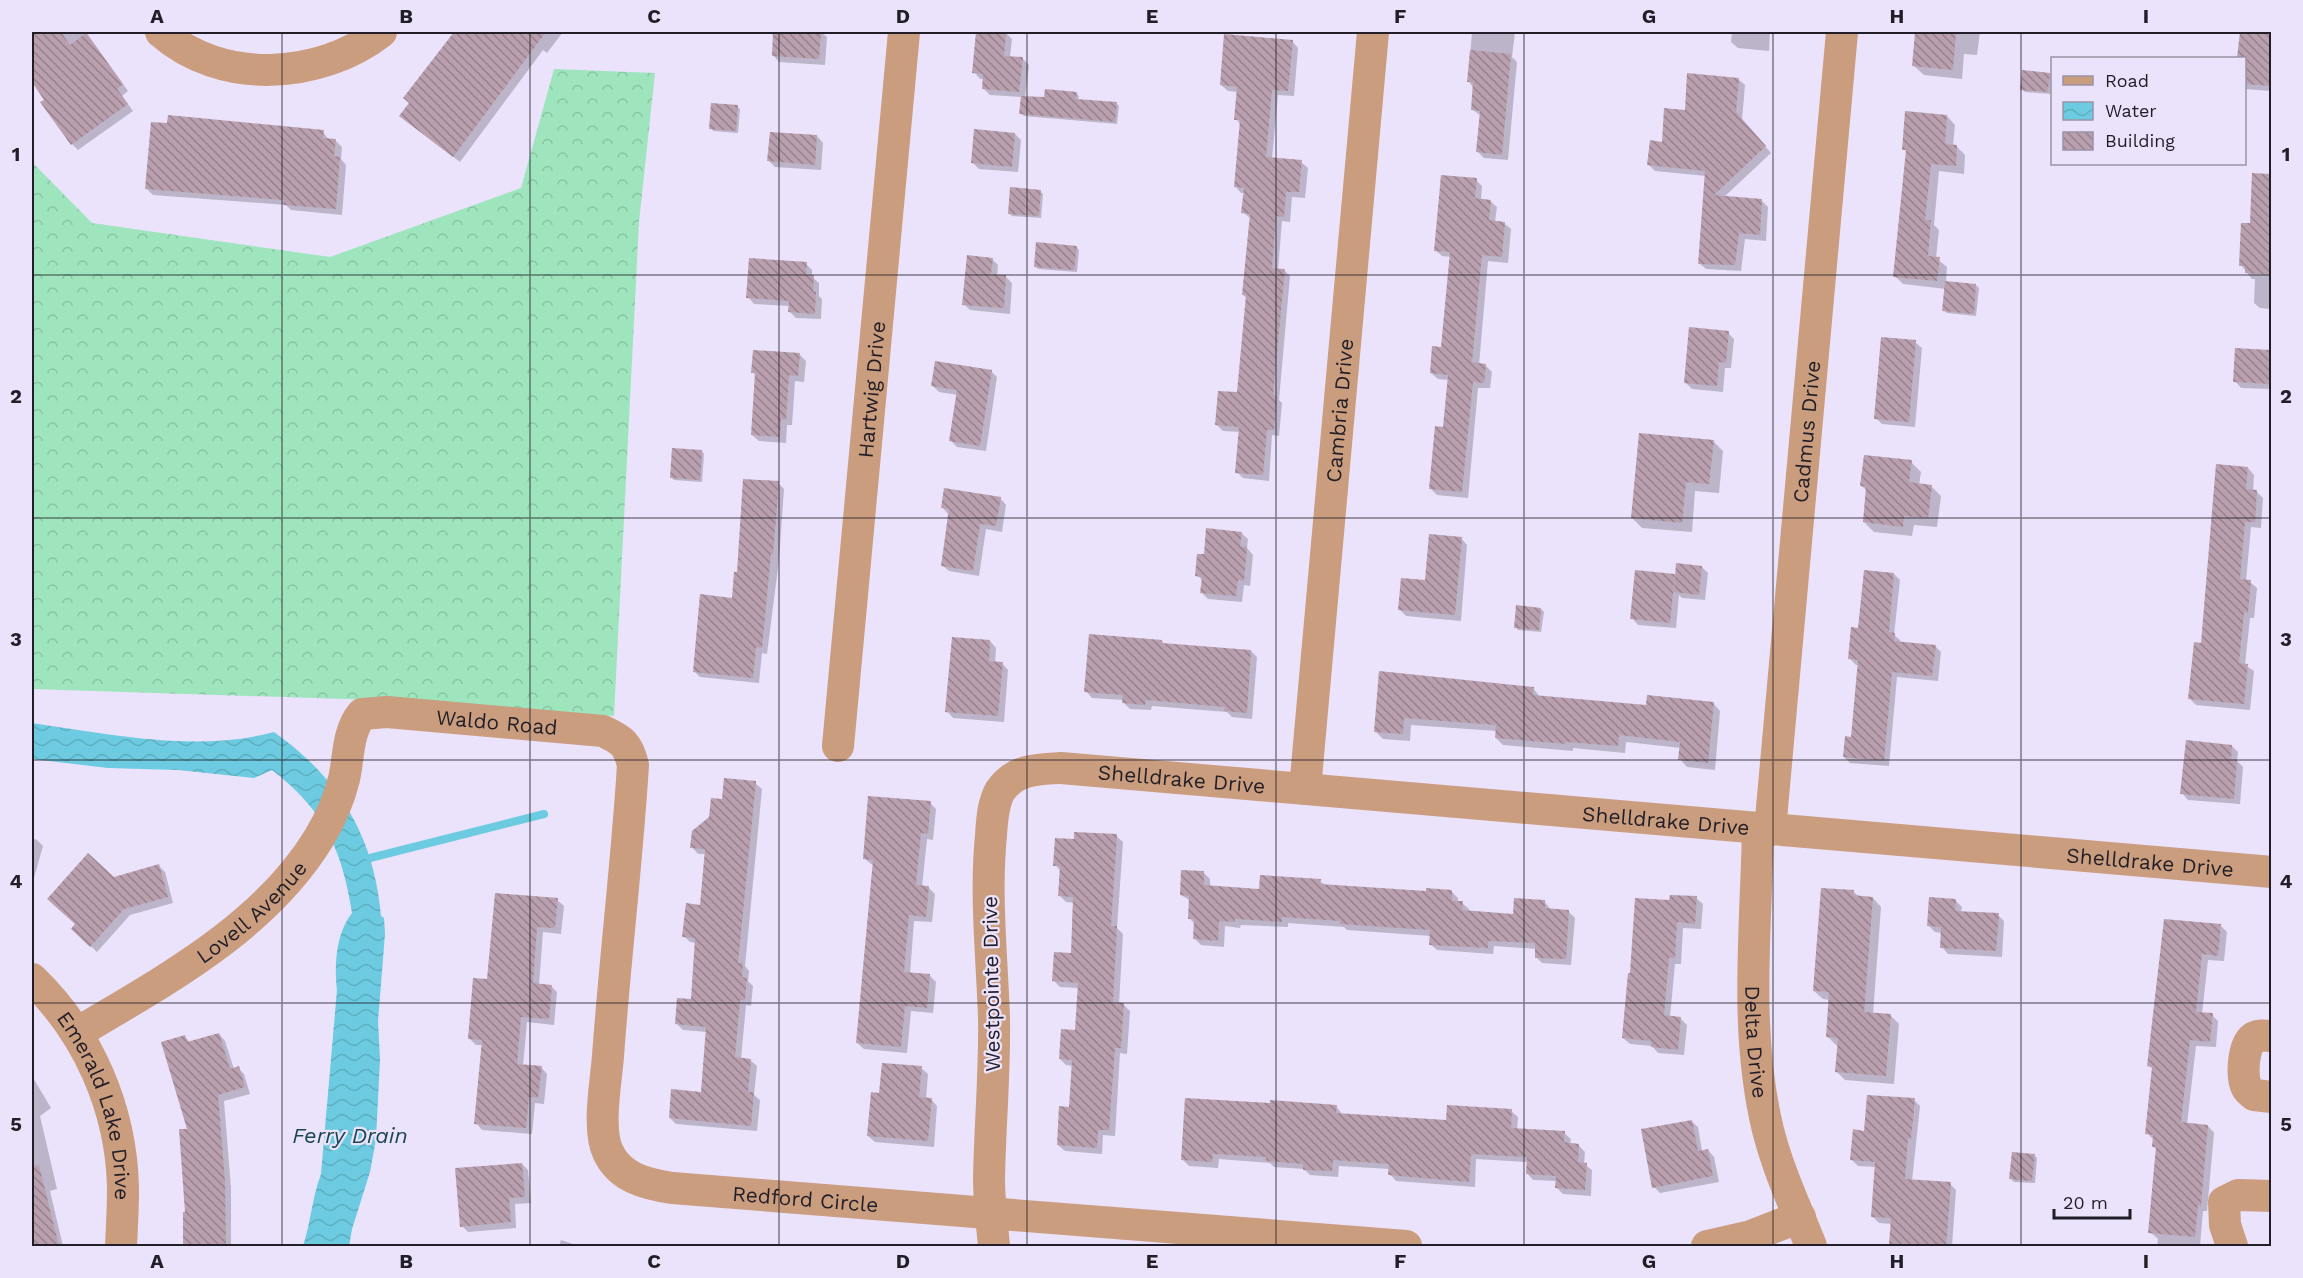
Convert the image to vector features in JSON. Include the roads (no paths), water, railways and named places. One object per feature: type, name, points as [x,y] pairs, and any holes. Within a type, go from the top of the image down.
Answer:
[{"type":"street","points":[[161,32],[198,56],[233,66],[261,70],[291,70],[334,59],[381,32]]},
{"type":"street","name":"Hartwig Drive","points":[[838,746],[904,32]]},
{"type":"street","name":"Cambria Drive","points":[[1305,789],[1373,32]]},
{"type":"street","name":"Cadmus Drive","points":[[1764,829],[1842,32]]},
{"type":"street","name":"Waldo Road","points":[[352,732],[362,714],[372,712],[603,731],[626,745],[633,765]]},
{"type":"street","name":"Lovell Avenue","points":[[77,1033],[206,953],[261,908],[302,862],[320,837],[344,780],[352,732]]},
{"type":"street","name":"Redford Circle","points":[[633,765],[604,1106],[607,1150],[626,1175],[655,1185],[1406,1246]]},
{"type":"street","name":"Shelldrake Drive","points":[[1061,768],[2271,872]]},
{"type":"street","name":"Westpointe Drive","points":[[994,1246],[989,1180],[994,1018],[988,908],[989,848],[993,815],[1000,791],[1012,778],[1030,769],[1061,768]]},
{"type":"street","name":"Delta Drive","points":[[1764,829],[1754,998],[1756,1062],[1773,1148],[1811,1246]]},
{"type":"street","name":"Emerald Lake Drive","points":[[32,979],[63,1013],[77,1033],[104,1089],[117,1136],[123,1185],[121,1246]]},
{"type":"street","points":[[2271,1036],[2260,1035],[2252,1038],[2247,1047],[2244,1063],[2246,1086],[2254,1095],[2271,1097]]},
{"type":"street","points":[[2232,1246],[2225,1225],[2224,1202],[2238,1195],[2271,1196]]},
{"type":"street","points":[[1707,1246],[1750,1236],[1800,1217]]},
{"type":"water","name":"Ferry Drain","points":[[32,723],[153,740],[215,741],[274,732],[317,769],[335,789],[349,811],[370,860],[381,916],[384,918],[385,934],[378,1021],[380,1059],[376,1139],[370,1172],[349,1246],[303,1246],[321,1174],[337,990],[337,950],[342,930],[352,913],[343,869],[328,832],[305,800],[272,770],[254,778],[178,770],[108,768],[32,759]]},
{"type":"waterway","points":[[370,858],[544,814]]}]
